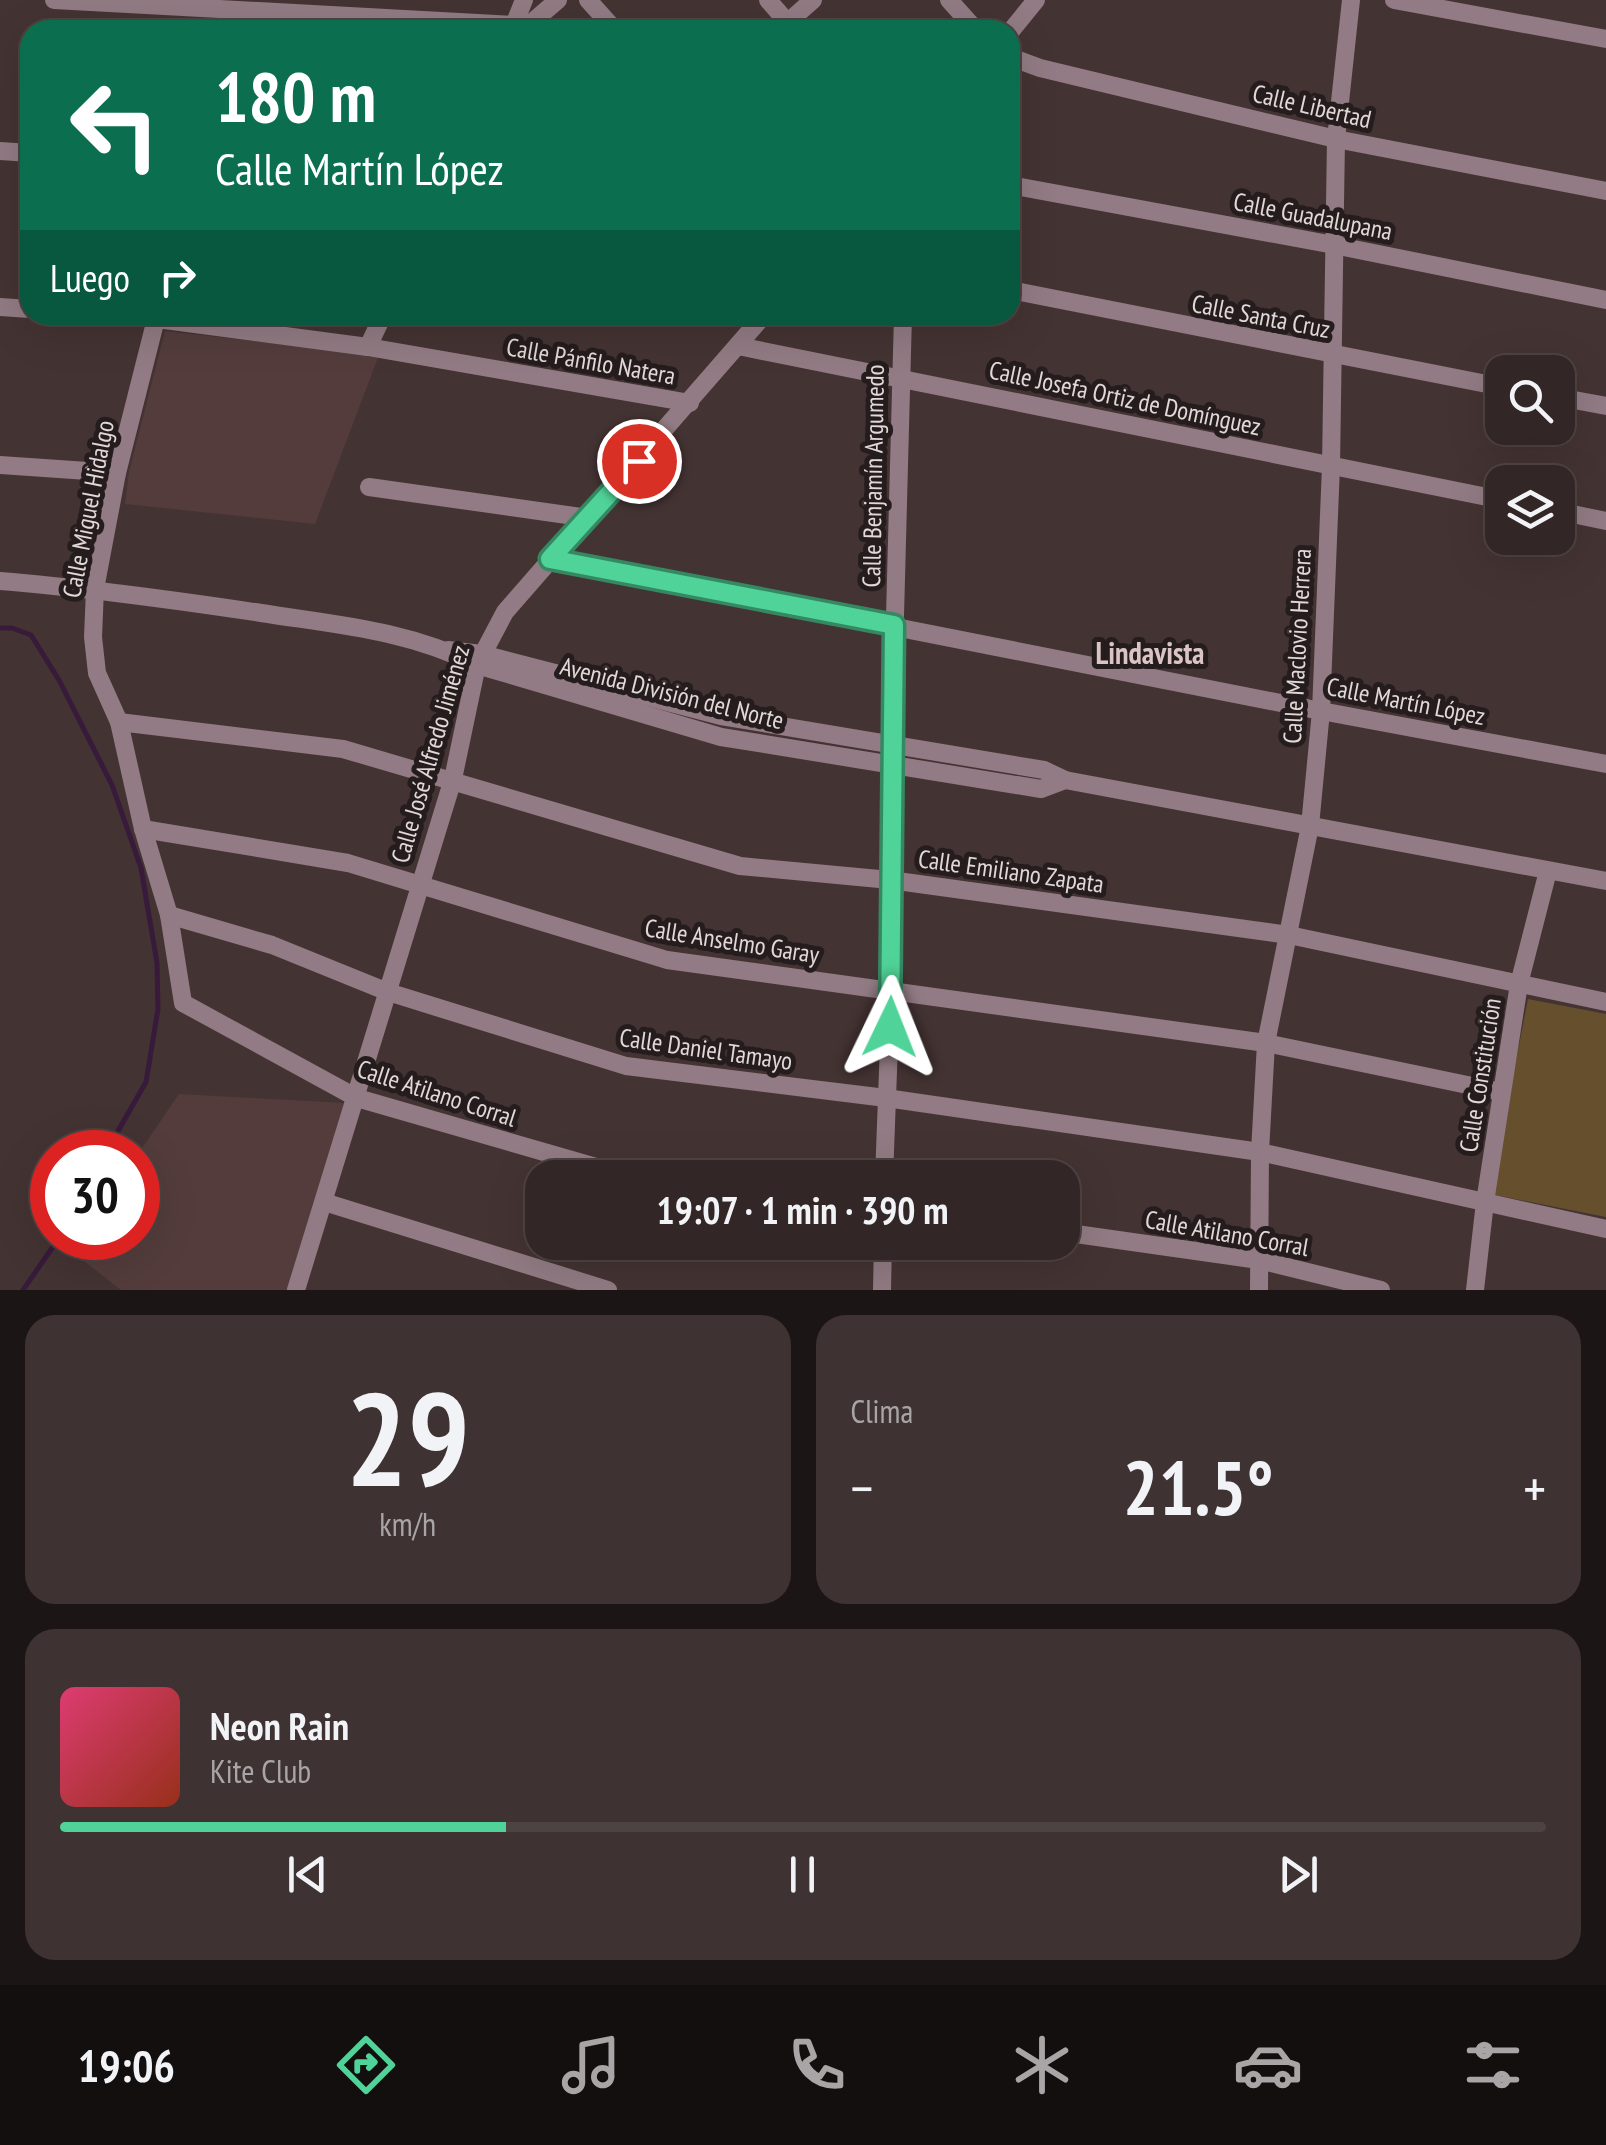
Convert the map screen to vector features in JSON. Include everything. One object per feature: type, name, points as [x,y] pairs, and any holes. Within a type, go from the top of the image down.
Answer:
[{"type":"street","points":[[54,0],[233,4],[422,20]]},
{"type":"street","points":[[528,20],[558,0]]},
{"type":"street","points":[[588,0],[606,20]]},
{"type":"street","points":[[794,20],[813,0]]},
{"type":"street","points":[[949,0],[967,20]]},
{"type":"street","points":[[1020,20],[1036,0]]},
{"type":"street","name":"Calle Maclovio Herrera","points":[[1259,1290],[1266,1043],[1310,826],[1321,711],[1334,356],[1336,138],[1351,0]]},
{"type":"street","points":[[1394,0],[1606,39]]},
{"type":"street","name":"Calle Libertad","points":[[1020,61],[1336,138],[1606,191]]},
{"type":"street","name":"Calle Guadalupana","points":[[1020,187],[1606,300]]},
{"type":"street","name":"Calle Santa Cruz","points":[[1020,292],[1485,384]]},
{"type":"street","name":"Calle Miguel Hidalgo","points":[[155,325],[117,472],[94,589],[94,657],[119,722],[143,829],[169,915],[183,1003]]},
{"type":"street","name":"Calle Pánfilo Natera","points":[[218,325],[368,347],[690,404]]},
{"type":"street","points":[[368,347],[378,325]]},
{"type":"street","name":"Calle José Alfredo Jiménez","points":[[296,1290],[358,1098],[452,779],[479,660],[505,612],[756,325]]},
{"type":"street","name":"Calle Benjamín Argumedo","points":[[884,1160],[892,991],[891,766],[903,325]]},
{"type":"street","name":"Calle Josefa Ortiz de Domínguez","points":[[738,346],[1485,497]]},
{"type":"street","points":[[1575,400],[1606,406]]},
{"type":"street","points":[[0,464],[117,472]]},
{"type":"street","points":[[369,488],[588,518]]},
{"type":"street","points":[[1575,515],[1606,521]]},
{"type":"street","name":"Calle Martín López","points":[[550,559],[1606,764]]},
{"type":"street","name":"Avenida División del Norte","points":[[0,580],[94,589],[398,634],[721,737],[1041,789],[1065,780]]},
{"type":"street","name":"Avenida División del Norte","points":[[479,660],[721,716],[1044,770],[1065,780],[1606,881]]},
{"type":"street","name":"Calle Emiliano Zapata","points":[[119,722],[343,749],[740,866],[890,880],[1288,935],[1606,1002]]},
{"type":"street","name":"Calle Anselmo Garay","points":[[143,829],[334,860],[419,882],[655,957],[1266,1043],[1501,1092]]},
{"type":"street","name":"Calle Constitución","points":[[1476,1290],[1501,1092],[1520,984],[1548,870]]},
{"type":"street","name":"Calle Daniel Tamayo","points":[[169,915],[272,945],[388,992],[626,1066],[886,1098],[1260,1152],[1606,1229]]},
{"type":"street","name":"Calle Atilano Corral","points":[[183,1003],[358,1098],[572,1160]]},
{"type":"street","points":[[324,1202],[608,1290]]},
{"type":"street","name":"Calle Atilano Corral","points":[[1080,1235],[1260,1260],[1381,1290]]},
{"type":"street","points":[[882,1290],[883,1260]]},
{"type":"shaded area","points":[[165,331],[379,355],[315,524],[125,504],[129,472]]},
{"type":"shaded area","points":[[1528,999],[1606,1014],[1606,1217],[1490,1194]]},
{"type":"shaded area","points":[[179,1094],[344,1103],[287,1290],[121,1290],[83,1260],[160,1260],[160,1130],[154,1130]]},
{"type":"waterway","points":[[0,628],[31,635],[59,680],[112,785],[141,868],[157,963],[158,1009],[146,1082],[119,1130]]},
{"type":"waterway","points":[[23,1290],[44,1260]]},
{"type":"district","name":"Lindavista","points":[[1150,652]]},
{"type":"route","points":[[639,461],[550,559],[894,625],[890,1027]]}]
